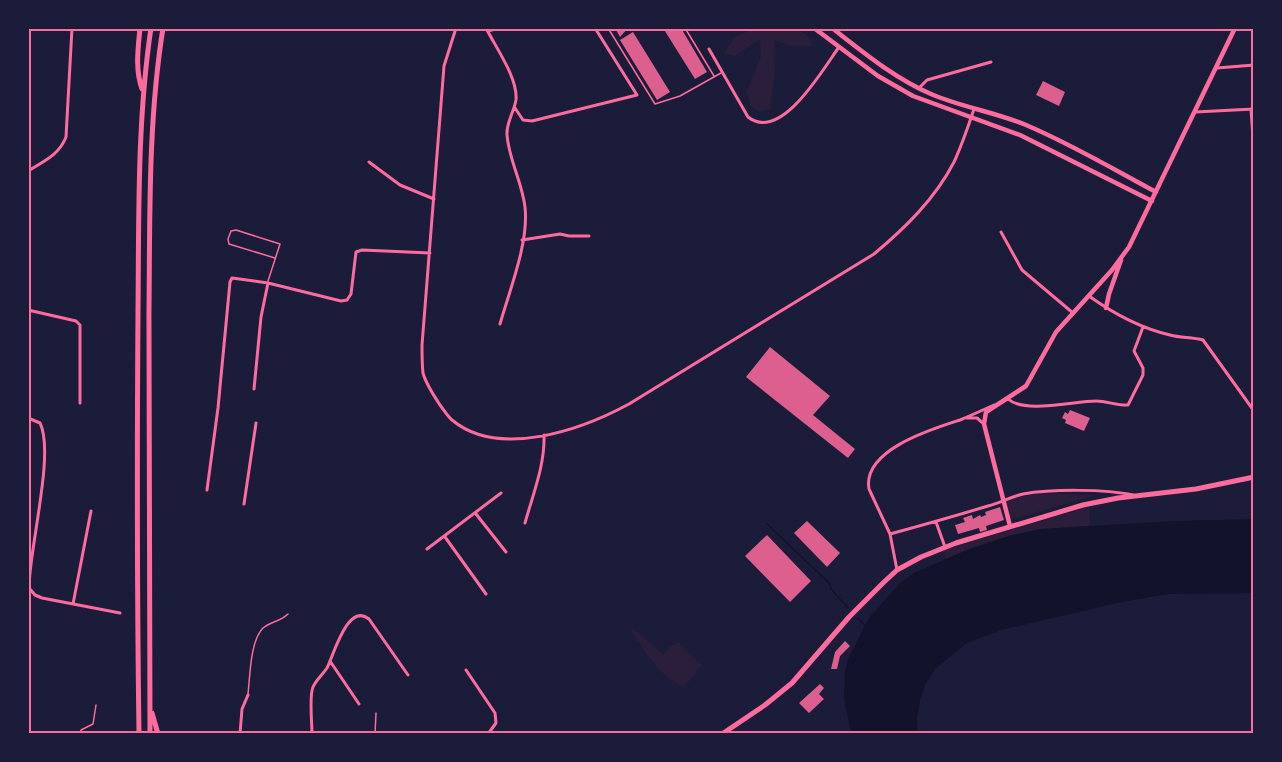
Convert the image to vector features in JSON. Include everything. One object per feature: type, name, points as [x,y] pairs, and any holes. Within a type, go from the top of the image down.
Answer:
[{"type":"main road","points":[[140,28],[137,52],[138,78],[143,91]]},
{"type":"main road","points":[[139,734],[137,430],[140,166],[143,91],[151,28]]},
{"type":"main road","points":[[150,734],[148,545],[150,179],[153,96],[163,28]]},
{"type":"main road","points":[[722,734],[765,705],[792,683],[849,617],[897,570],[945,547],[1083,505],[1196,489],[1254,477]]},
{"type":"main road","points":[[150,696],[158,734]]},
{"type":"street","points":[[28,171],[54,155],[66,137],[72,28]]},
{"type":"street","points":[[456,28],[444,66],[422,345],[423,374],[434,397],[450,419],[472,432],[496,439],[544,435],[603,418],[874,254],[907,225],[935,192],[954,163],[975,108]]},
{"type":"street","points":[[499,28],[487,30],[516,88],[515,108],[506,132],[523,193],[525,210],[522,240],[501,324]]},
{"type":"street","points":[[515,108],[523,120],[532,122],[637,95],[595,28]]},
{"type":"street","points":[[814,28],[900,90],[926,102],[1020,135],[1152,201]]},
{"type":"street","points":[[832,28],[885,68],[919,88],[944,99],[1025,125],[1156,192]]},
{"type":"street","points":[[1106,308],[1122,257],[1152,201],[1235,28]]},
{"type":"street","points":[[709,49],[748,117],[754,122],[768,122],[799,102],[839,47]]},
{"type":"street","points":[[919,88],[927,80],[990,62]]},
{"type":"street","points":[[1216,68],[1254,65]]},
{"type":"street","points":[[1195,112],[1252,109],[1254,151]]},
{"type":"street","points":[[369,162],[400,184],[434,199]]},
{"type":"street","points":[[1001,232],[1022,270],[1072,313]]},
{"type":"street","points":[[522,240],[560,234],[590,236]]},
{"type":"street","points":[[207,490],[232,278],[268,283],[341,302],[347,300],[351,294],[356,252],[362,250],[430,253]]},
{"type":"street","points":[[897,570],[890,534],[869,489],[868,480],[871,471],[891,451],[909,439],[962,419],[1007,398],[1026,386],[1049,341],[1122,257]]},
{"type":"street","points":[[255,388],[261,317],[268,283]]},
{"type":"street","points":[[1088,295],[1106,308],[1143,327],[1174,336],[1199,339],[1206,343],[1254,411]]},
{"type":"street","points":[[28,310],[76,321],[80,325],[80,403]]},
{"type":"street","points":[[1007,398],[1015,403],[1044,406],[1095,401],[1128,405],[1143,375],[1143,368],[1134,351],[1143,327]]},
{"type":"street","points":[[995,404],[986,412],[984,424],[1010,526]]},
{"type":"street","points":[[28,418],[40,423],[44,440],[44,462],[29,588],[42,598],[120,613]]},
{"type":"street","points":[[962,419],[977,418],[984,424]]},
{"type":"street","points":[[243,504],[256,423]]},
{"type":"street","points":[[525,523],[541,466],[544,435]]},
{"type":"street","points":[[890,534],[1003,502],[1010,497],[1042,492],[1121,492],[1136,496]]},
{"type":"street","points":[[427,549],[501,494]]},
{"type":"street","points":[[73,604],[91,511]]},
{"type":"street","points":[[476,513],[506,552]]},
{"type":"street","points":[[936,522],[945,547]]},
{"type":"street","points":[[445,537],[486,594]]},
{"type":"street","points":[[312,734],[313,687],[330,661],[346,625],[355,616],[362,615],[369,619],[408,675]]},
{"type":"street","points":[[330,661],[359,704]]},
{"type":"street","points":[[466,670],[495,713],[496,723],[488,734]]},
{"type":"street","points":[[240,734],[243,709],[248,695]]},
{"type":"lane","points":[[608,28],[655,104],[680,96],[722,72]]},
{"type":"lane","points":[[685,28],[714,76]]},
{"type":"lane","points":[[268,283],[280,244],[237,230],[231,231],[229,244],[275,258]]},
{"type":"lane","points":[[248,695],[256,637],[264,627],[283,619],[288,614]]},
{"type":"lane","points":[[80,734],[81,730],[93,724],[96,705]]},
{"type":"lane","points":[[375,734],[376,713]]},
{"type":"shaded area","points":[[780,27],[796,29],[809,38],[813,46],[792,46],[774,40],[775,70],[771,109],[759,111],[750,105],[747,91],[761,56],[760,39],[735,56],[723,54],[735,37],[753,29]]},
{"type":"shaded area","points":[[1041,493],[1096,495],[1009,520],[1004,500]]},
{"type":"shaded area","points":[[1089,507],[1090,526],[1016,535],[981,545],[946,559],[943,550]]},
{"type":"shaded area","points":[[1253,519],[1253,593],[1168,594],[1122,602],[1001,630],[967,643],[935,669],[925,685],[920,700],[917,718],[918,733],[851,733],[844,698],[848,659],[869,618],[900,583],[916,572],[969,549],[1008,536],[1040,529]]},
{"type":"shaded area","points":[[633,628],[663,655],[678,642],[702,665],[684,687],[660,670],[631,630]]},
{"type":"building","points":[[615,28],[628,28],[620,37]]},
{"type":"building","points":[[663,28],[681,28],[707,72],[695,79]]},
{"type":"building","points":[[633,32],[670,92],[657,100],[620,40]]},
{"type":"building","points":[[1043,81],[1065,92],[1059,106],[1036,95]]},
{"type":"building","points":[[770,347],[830,396],[813,415],[855,449],[848,458],[746,377]]},
{"type":"building","points":[[1070,410],[1090,418],[1084,431],[1065,423],[1066,420],[1062,418],[1065,412],[1068,414]]},
{"type":"building","points":[[1000,507],[1004,520],[986,526],[987,530],[980,532],[979,528],[958,534],[955,525],[965,522],[963,518],[972,515],[973,519],[980,515],[981,517],[986,515],[985,512]]},
{"type":"building","points":[[807,521],[840,553],[827,567],[794,533]]},
{"type":"building","points":[[767,535],[811,581],[790,602],[745,556]]},
{"type":"building","points":[[845,641],[850,646],[840,656],[837,669],[831,669],[835,652]]},
{"type":"building","points":[[820,684],[824,688],[819,694],[824,699],[809,713],[799,703]]},
{"type":"waterway","points":[[767,524],[830,584],[831,589],[848,608]]},
{"type":"waterway","points":[[858,618],[865,626]]}]
